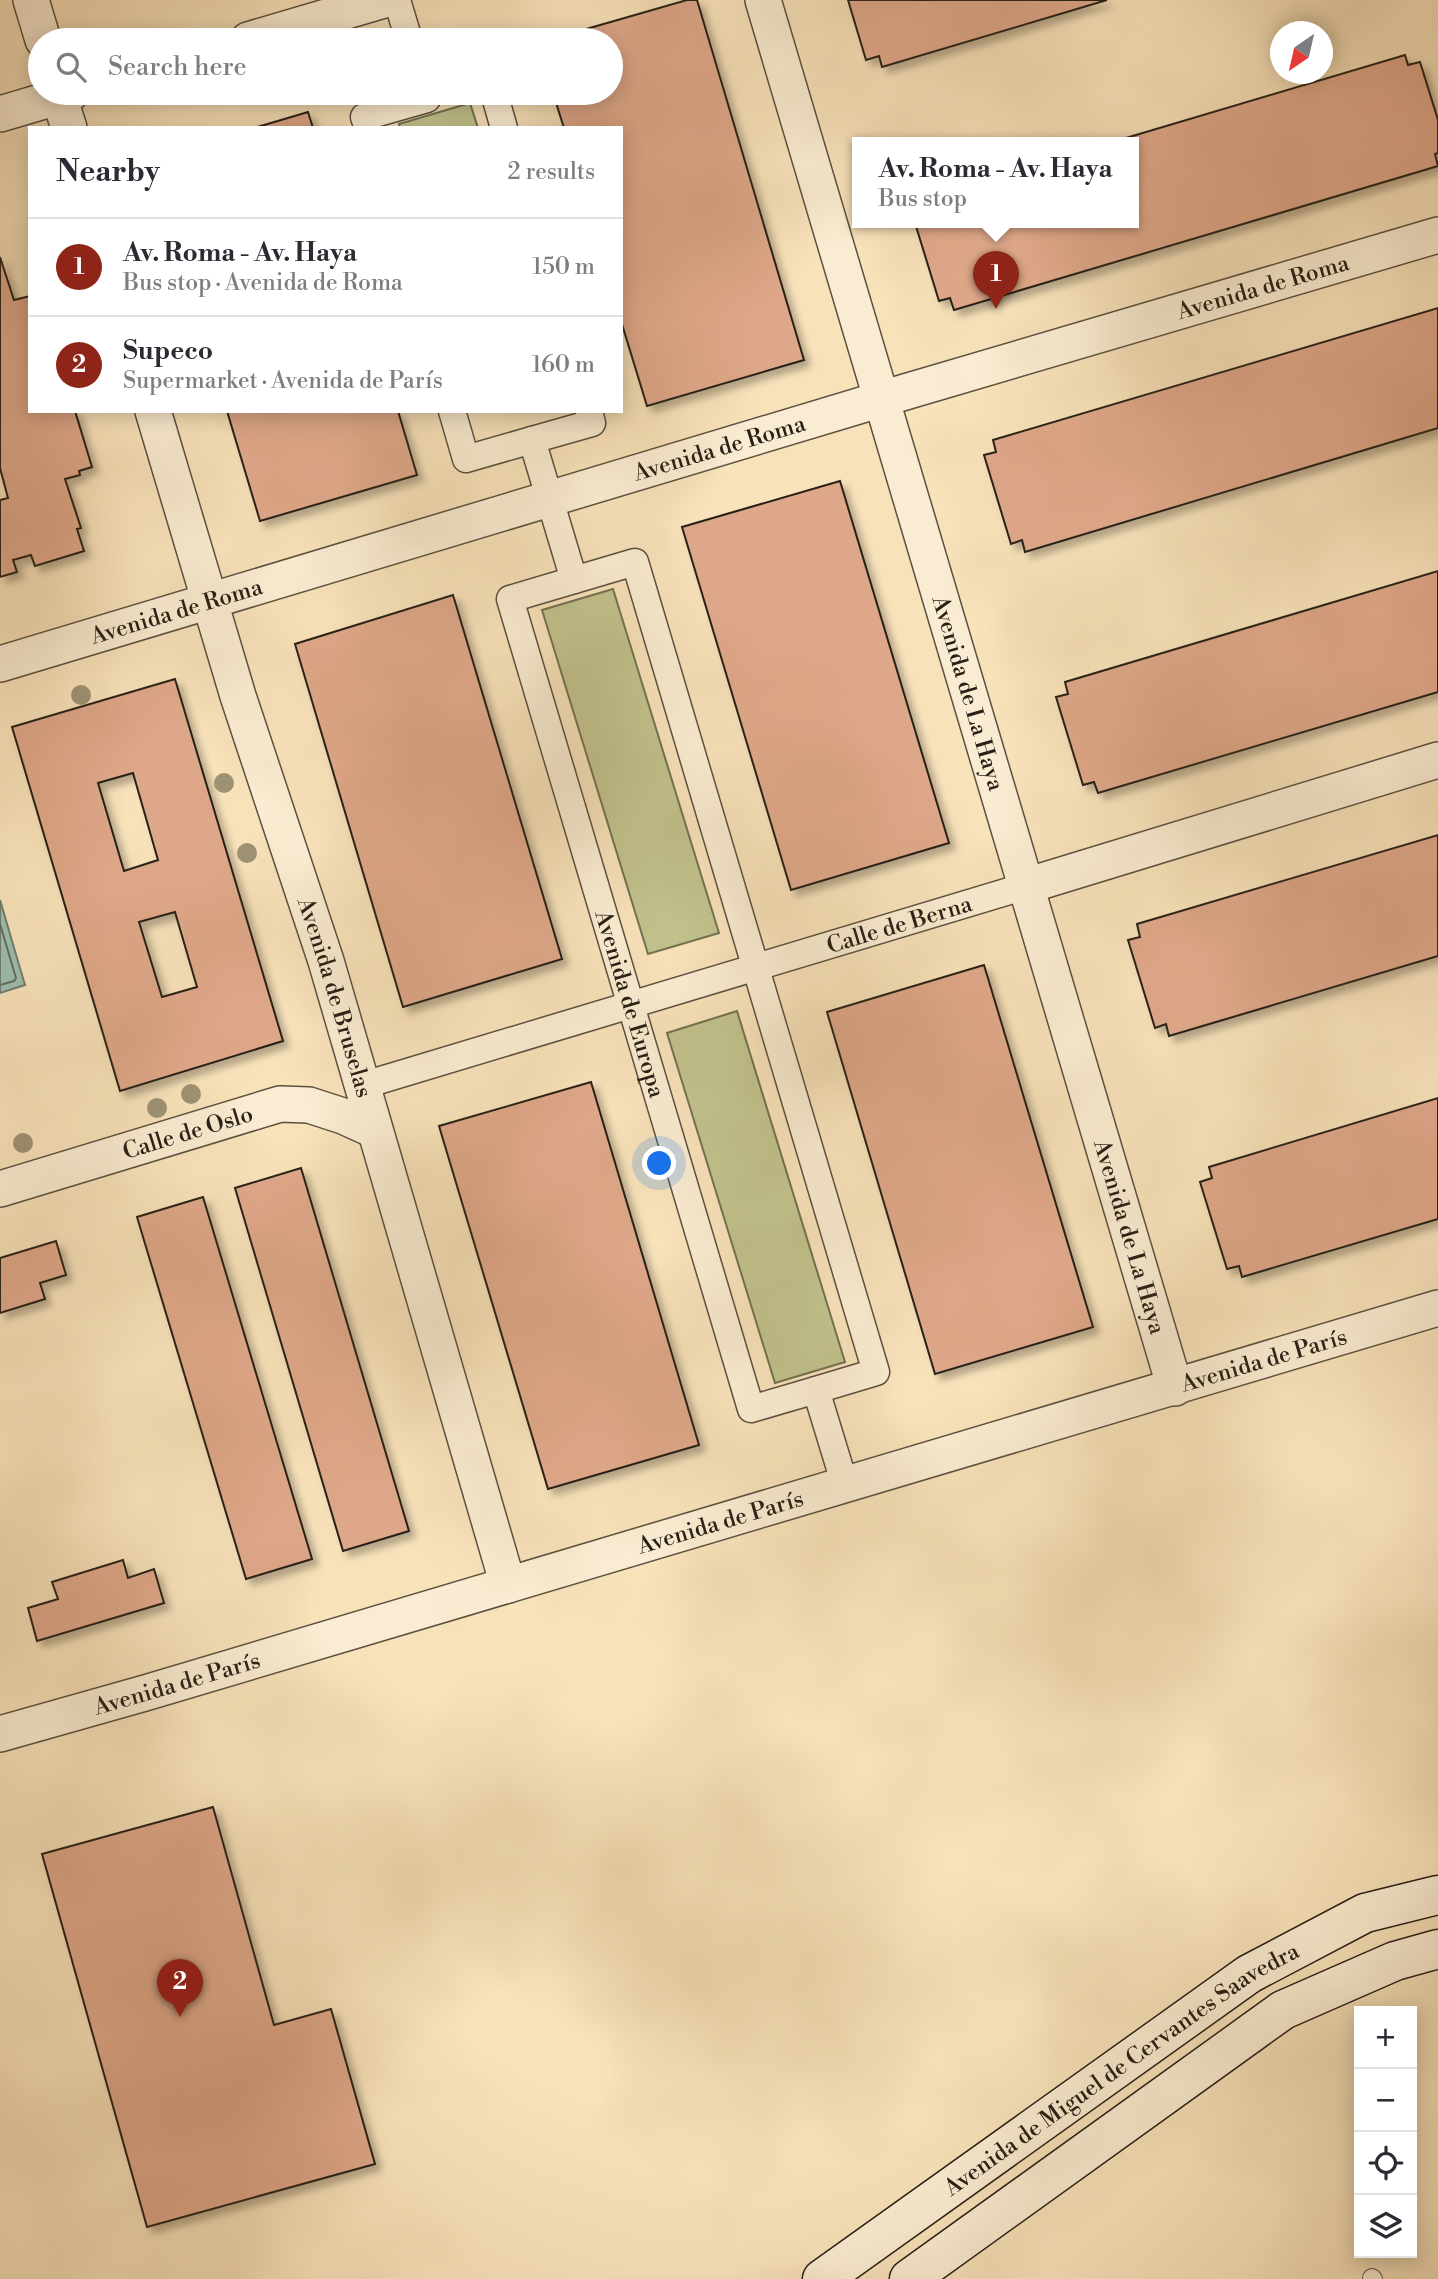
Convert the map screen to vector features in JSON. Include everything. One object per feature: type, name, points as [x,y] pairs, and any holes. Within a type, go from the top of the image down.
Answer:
[{"type":"main road","name":"Avenida de Miguel de Cervantes Saavedra","points":[[822,2279],[1249,1974],[1365,1913],[1438,1895]]},
{"type":"main road","name":"Avenida de Miguel de Cervantes Saavedra","points":[[909,2279],[1283,2010],[1395,1961],[1438,1949]]},
{"type":"street","points":[[31,0],[39,28]]},
{"type":"street","points":[[289,28],[384,0]]},
{"type":"street","points":[[397,0],[406,28]]},
{"type":"street","name":"Avenida de La Haya","points":[[762,0],[1175,1388]]},
{"type":"street","points":[[0,114],[48,105]]},
{"type":"street","points":[[367,126],[364,117],[402,105]]},
{"type":"street","points":[[497,105],[503,126]]},
{"type":"street","name":"Avenida de Roma","points":[[0,664],[1438,235]]},
{"type":"street","name":"Avenida de Bruselas","points":[[154,413],[237,696],[326,961],[508,1585]]},
{"type":"street","points":[[453,413],[467,459],[592,423],[590,413]]},
{"type":"street","points":[[532,440],[574,580]]},
{"type":"street","name":"Avenida de Europa","points":[[635,562],[876,1372],[751,1409],[510,598],[574,580],[635,562]]},
{"type":"street","name":"Calle de Berna","points":[[361,1086],[1438,760]]},
{"type":"street","name":"Calle de Oslo","points":[[0,1189],[280,1104],[309,1105],[374,1129]]},
{"type":"street","name":"Avenida de París","points":[[0,1734],[1438,1308]]},
{"type":"street","points":[[816,1390],[845,1485]]},
{"type":"green space","points":[[471,105],[477,126],[400,126]]},
{"type":"green space","points":[[613,589],[719,933],[648,954],[542,610]]},
{"type":"green space","points":[[737,1011],[845,1362],[775,1383],[667,1033]]},
{"type":"water","points":[[0,900],[25,985],[0,993]]},
{"type":"building","points":[[687,0],[697,0],[804,360],[647,406],[623,328],[623,126],[563,126],[557,105],[623,105],[623,28],[590,28]]},
{"type":"building","points":[[848,0],[1107,0],[882,67],[879,56],[866,60]]},
{"type":"building","points":[[1405,55],[1408,65],[1420,62],[1438,120],[1438,153],[1435,154],[1438,166],[954,310],[950,298],[939,301],[917,228],[1139,228],[1139,137],[1129,137],[1307,84],[1333,84],[1333,76]]},
{"type":"building","points":[[308,112],[312,126],[261,126]]},
{"type":"building","points":[[0,257],[14,300],[28,296],[28,413],[76,413],[92,467],[79,471],[80,475],[65,479],[81,528],[77,529],[84,551],[35,566],[31,555],[13,560],[17,572],[0,577],[0,500],[8,498],[0,468]]},
{"type":"building","points":[[1438,308],[1438,428],[1025,552],[1022,540],[1011,544],[984,455],[996,452],[993,440]]},
{"type":"building","points":[[228,413],[399,413],[417,475],[260,521]]},
{"type":"building","points":[[840,481],[949,843],[791,890],[682,527]]},
{"type":"building","points":[[1438,571],[1438,692],[1098,793],[1094,782],[1083,785],[1056,697],[1068,694],[1065,682]]},
{"type":"building","points":[[453,595],[562,959],[403,1007],[295,644]]},
{"type":"building","points":[[175,679],[283,1041],[120,1091],[12,727]],"holes":[[[133,773],[158,860],[124,871],[98,783]],[[175,912],[197,987],[162,997],[139,922]]]},
{"type":"building","points":[[1438,835],[1438,956],[1169,1036],[1166,1024],[1155,1028],[1128,940],[1140,937],[1137,924]]},
{"type":"building","points":[[984,965],[1093,1327],[935,1374],[827,1012]]},
{"type":"building","points":[[591,1082],[699,1445],[548,1489],[439,1126]]},
{"type":"building","points":[[1438,1098],[1438,1219],[1242,1277],[1239,1266],[1227,1269],[1200,1182],[1212,1178],[1209,1167]]},
{"type":"building","points":[[301,1168],[409,1531],[343,1551],[235,1188]]},
{"type":"building","points":[[203,1197],[312,1559],[246,1579],[137,1217]]},
{"type":"building","points":[[56,1241],[66,1275],[40,1283],[45,1299],[0,1313],[0,1258]]},
{"type":"building","points":[[123,1560],[128,1578],[154,1569],[164,1603],[37,1641],[28,1608],[58,1599],[52,1582]]},
{"type":"building","points":[[213,1807],[274,2025],[331,2009],[375,2164],[147,2227],[42,1854]]},
{"type":"place","name":"Av. Roma - Av. Haya","points":[[996,309]]},
{"type":"place","name":"Supeco","points":[[180,2017]]}]
